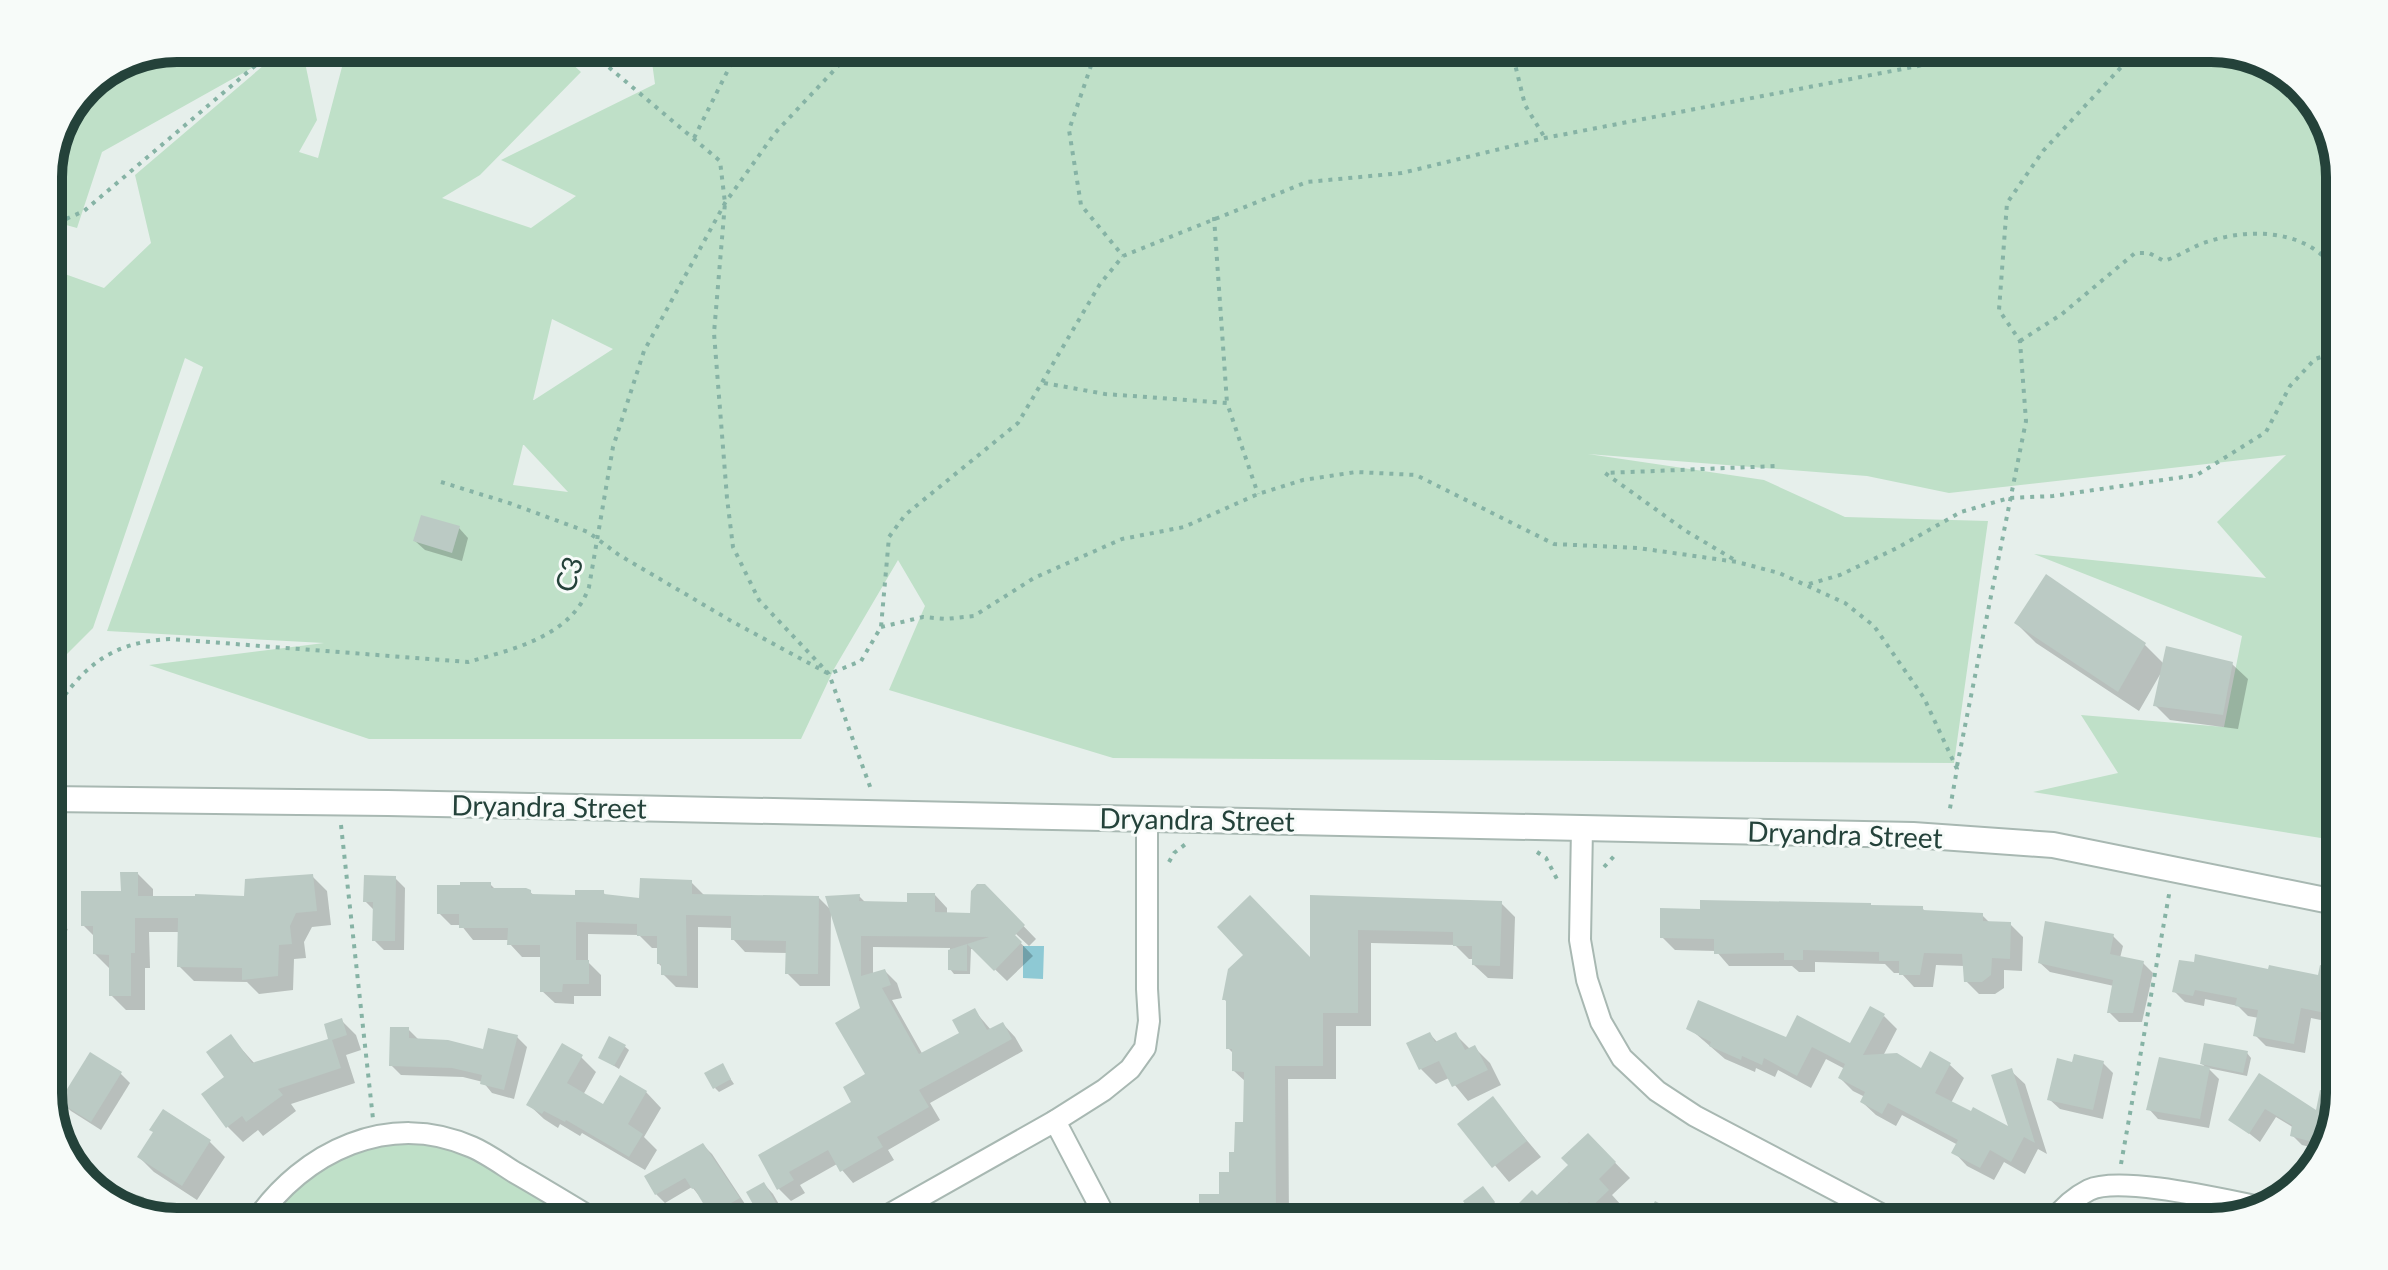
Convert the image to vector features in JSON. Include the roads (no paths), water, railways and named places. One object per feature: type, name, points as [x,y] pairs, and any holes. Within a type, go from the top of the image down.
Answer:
[{"type":"street","name":"Dryandra Street","points":[[62,799],[1147,817],[1946,837],[2053,845],[2326,900]]},
{"type":"street","points":[[901,1208],[1104,1090],[1130,1069],[1145,1048],[1149,1021],[1147,817]]},
{"type":"street","points":[[1582,828],[1580,940],[1587,980],[1601,1022],[1622,1058],[1657,1091],[1695,1116],[1869,1208]]},
{"type":"street","points":[[1055,1121],[1101,1208]]},
{"type":"street","points":[[268,1208],[298,1174],[324,1155],[354,1141],[416,1133],[445,1137],[474,1147],[575,1208]]},
{"type":"street","points":[[2065,1208],[2090,1189],[2121,1185],[2172,1190],[2242,1204]]},
{"type":"water","points":[[1023,946],[1044,946],[1043,979],[1023,978]]}]
